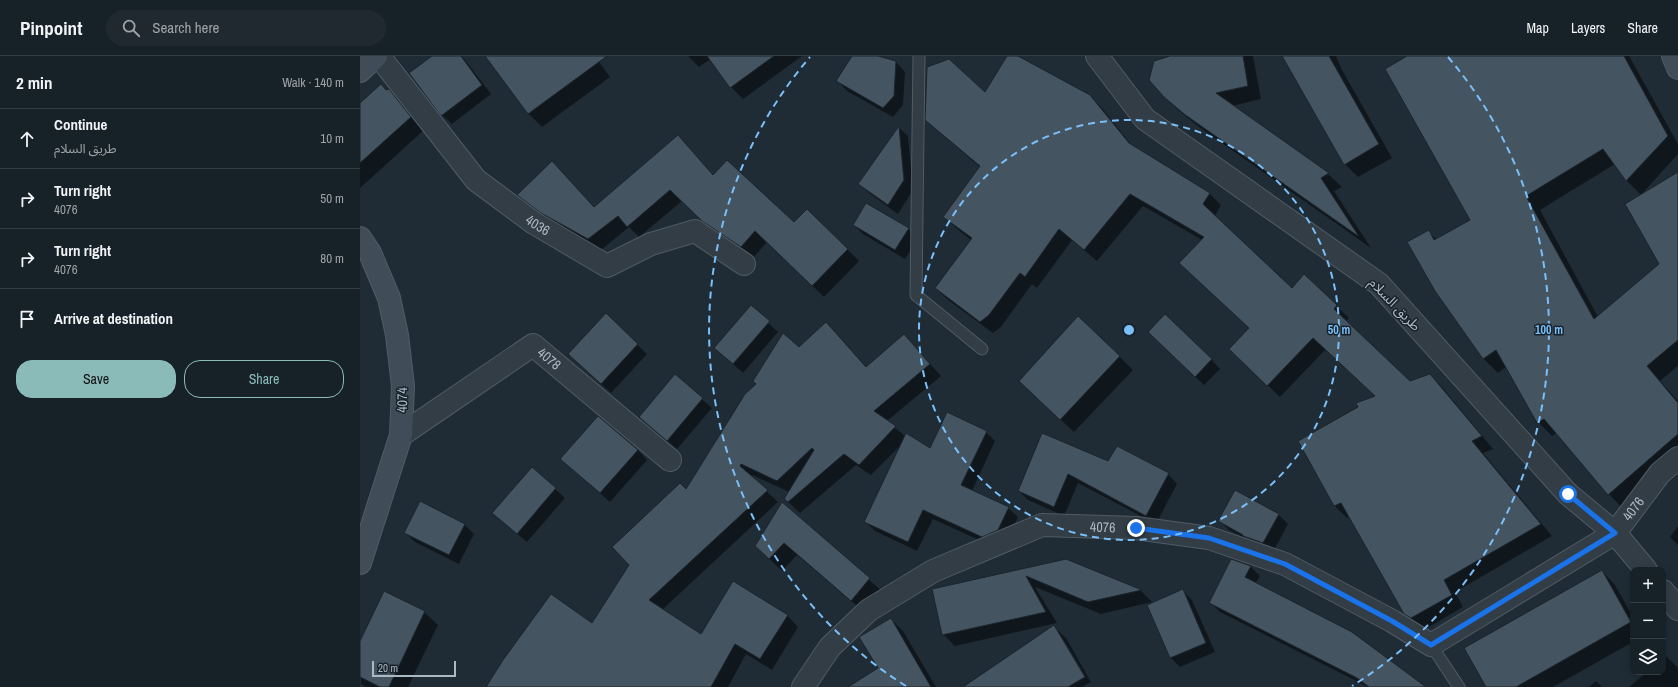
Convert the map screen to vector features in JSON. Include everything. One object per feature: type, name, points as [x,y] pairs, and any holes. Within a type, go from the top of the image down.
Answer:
[{"type":"street","points":[[360,71],[376,56]]},
{"type":"street","name":"4036","points":[[379,56],[476,180],[534,223],[607,266],[651,244],[695,231],[744,264]]},
{"type":"street","name":"طريق السلام","points":[[1099,56],[1145,119],[1379,284],[1568,494],[1615,533],[1643,567]]},
{"type":"street","points":[[1674,56],[1678,68]]},
{"type":"street","name":"4074","points":[[360,238],[370,253],[390,298],[397,335],[403,386],[401,435],[360,563]]},
{"type":"street","name":"4078","points":[[401,435],[533,344],[670,460]]},
{"type":"street","name":"4076","points":[[802,687],[830,647],[869,610],[933,571],[1042,525],[1136,528],[1209,538],[1285,564],[1392,621],[1431,645],[1615,533],[1660,474],[1678,458]]},
{"type":"street","points":[[1666,595],[1678,609]]},
{"type":"lane","points":[[919,56],[916,295],[982,349]]},
{"type":"lane","points":[[1431,645],[1459,687]]},
{"type":"building","points":[[432,56],[461,56],[482,85],[441,116],[409,73]]},
{"type":"building","points":[[485,56],[607,56],[528,114]]},
{"type":"building","points":[[707,56],[774,56],[730,88]]},
{"type":"building","points":[[852,56],[878,56],[896,61],[894,96],[883,108],[836,81]]},
{"type":"building","points":[[1007,56],[1018,56],[1090,95],[1129,143],[1210,193],[1203,204],[1292,288],[1304,274],[1337,305],[1334,309],[1410,381],[1430,374],[1482,436],[1472,441],[1541,524],[1444,580],[1452,595],[1411,618],[1404,614],[1341,503],[1334,506],[1298,441],[1358,407],[1356,403],[1375,396],[1313,338],[1267,386],[1229,349],[1249,328],[1179,263],[1204,237],[1130,194],[1084,250],[1059,229],[1025,277],[1020,273],[989,315],[980,322],[935,288],[972,238],[943,217],[980,166],[925,120],[927,67],[949,59],[985,92]]},
{"type":"building","points":[[1170,56],[1243,56],[1248,86],[1216,93],[1329,173],[1321,178],[1358,236],[1184,114],[1164,97],[1149,80],[1154,61]]},
{"type":"building","points":[[1282,56],[1329,56],[1379,144],[1344,165]]},
{"type":"building","points":[[1407,56],[1624,56],[1668,136],[1626,181],[1603,149],[1526,196],[1594,319],[1659,264],[1625,204],[1678,172],[1678,340],[1647,366],[1678,403],[1678,434],[1608,495],[1544,419],[1537,423],[1496,350],[1483,359],[1435,291],[1407,242],[1429,230],[1434,240],[1470,220],[1385,69]]},
{"type":"building","points":[[381,84],[386,90],[389,89],[411,117],[360,163],[360,103]]},
{"type":"building","points":[[899,126],[904,180],[888,205],[858,184]]},
{"type":"building","points":[[678,135],[713,175],[727,160],[794,222],[807,209],[848,249],[812,286],[755,231],[741,247],[702,221],[670,190],[627,227],[618,216],[588,239],[541,213],[517,195],[552,161],[594,207]]},
{"type":"building","points":[[866,203],[909,228],[895,250],[853,225]]},
{"type":"building","points":[[751,305],[770,321],[733,364],[714,348]]},
{"type":"building","points":[[606,313],[638,344],[601,384],[568,354]]},
{"type":"building","points":[[1165,314],[1212,359],[1195,377],[1148,332]]},
{"type":"building","points":[[1078,316],[1120,356],[1060,420],[1019,381]]},
{"type":"building","points":[[826,322],[866,367],[904,334],[930,364],[874,411],[896,426],[859,465],[844,454],[788,502],[784,499],[814,450],[812,448],[777,481],[741,464],[740,466],[768,490],[649,600],[701,634],[733,581],[788,615],[760,659],[735,644],[711,687],[486,687],[503,660],[551,594],[592,623],[629,565],[612,547],[680,483],[686,489],[745,394],[756,384],[753,381],[783,333],[799,347]]},
{"type":"building","points":[[675,374],[703,398],[667,441],[639,417]]},
{"type":"building","points":[[947,412],[987,431],[961,485],[1009,507],[998,530],[982,537],[923,510],[908,542],[864,522],[906,433],[930,448]]},
{"type":"building","points":[[598,416],[638,450],[600,493],[560,459]]},
{"type":"building","points":[[1042,433],[1108,461],[1117,446],[1169,473],[1146,516],[1068,474],[1054,507],[1018,491]]},
{"type":"building","points":[[532,467],[556,488],[517,534],[492,513]]},
{"type":"building","points":[[1235,490],[1279,514],[1263,543],[1243,536],[1218,521]]},
{"type":"building","points":[[420,501],[465,524],[449,555],[404,533]]},
{"type":"building","points":[[782,502],[870,578],[851,601],[784,543],[769,559],[755,546]]},
{"type":"building","points":[[1066,559],[1142,590],[1088,602],[1026,576],[1046,612],[942,635],[932,589]]},
{"type":"building","points":[[1231,559],[1251,566],[1245,577],[1352,632],[1426,687],[1369,687],[1357,678],[1209,603]]},
{"type":"building","points":[[1602,570],[1630,620],[1630,623],[1516,687],[1486,687],[1464,648]]},
{"type":"building","points":[[1183,589],[1206,643],[1170,658],[1147,605]]},
{"type":"building","points":[[384,591],[425,611],[389,687],[380,687],[360,677],[360,641]]},
{"type":"building","points":[[891,618],[931,687],[848,687],[878,668],[859,637]]},
{"type":"building","points":[[1054,625],[1085,677],[1068,687],[963,687]]},
{"type":"route","points":[[1136,528],[1209,538],[1285,564],[1392,621],[1431,645],[1615,533],[1568,494]]}]
